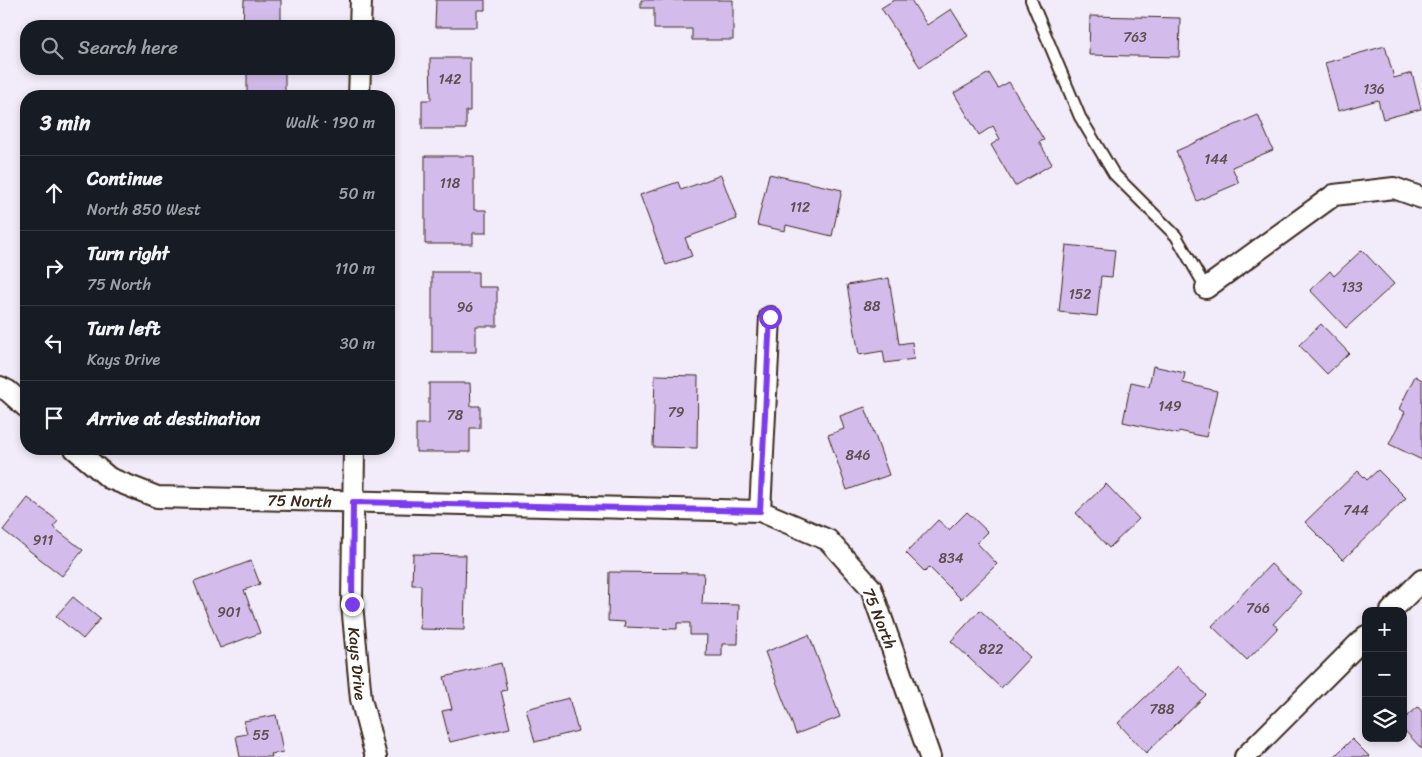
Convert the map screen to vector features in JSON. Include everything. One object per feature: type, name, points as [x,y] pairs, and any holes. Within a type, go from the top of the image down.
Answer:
[{"type":"street","points":[[360,20],[361,0]]},
{"type":"street","points":[[360,75],[360,90]]},
{"type":"street","points":[[1206,288],[1334,195],[1394,188],[1422,198]]},
{"type":"street","points":[[760,511],[770,317]]},
{"type":"street","points":[[0,387],[8,391],[20,402]]},
{"type":"street","name":"75 North","points":[[82,455],[109,478],[157,497],[760,511],[828,540],[872,588],[930,757]]},
{"type":"street","name":"Kays Drive","points":[[354,455],[352,604],[361,699],[376,757]]},
{"type":"street","points":[[1395,607],[1422,580]]},
{"type":"street","points":[[1244,757],[1362,640]]},
{"type":"lane","points":[[1031,0],[1080,116],[1104,158],[1114,174],[1176,236],[1206,288]]},
{"type":"building","points":[[244,0],[281,0],[281,20],[243,20]]},
{"type":"building","points":[[436,0],[485,0],[485,10],[477,10],[477,27],[435,27]]},
{"type":"building","points":[[641,0],[733,0],[733,40],[692,40],[692,29],[654,29],[654,8],[641,8]]},
{"type":"building","points":[[894,0],[911,0],[927,25],[951,9],[968,36],[920,67],[881,8]]},
{"type":"building","points":[[1090,16],[1180,18],[1179,57],[1089,55]]},
{"type":"building","points":[[1385,46],[1394,78],[1412,73],[1421,109],[1383,119],[1378,100],[1338,111],[1325,63]]},
{"type":"building","points":[[430,58],[470,58],[470,111],[466,111],[466,129],[422,129],[422,100],[431,100]]},
{"type":"building","points":[[989,73],[998,88],[1009,82],[1044,140],[1039,142],[1052,164],[1015,186],[991,145],[1000,139],[993,126],[979,135],[954,93]]},
{"type":"building","points":[[247,75],[285,75],[285,90],[247,90]]},
{"type":"building","points":[[1258,115],[1273,150],[1232,167],[1239,183],[1197,201],[1176,151]]},
{"type":"building","points":[[425,156],[474,156],[474,210],[486,210],[486,233],[473,233],[473,244],[425,244]]},
{"type":"building","points":[[769,174],[842,190],[832,236],[786,225],[785,231],[757,225]]},
{"type":"building","points":[[721,175],[737,219],[685,238],[692,256],[666,265],[640,195],[678,182],[681,190]]},
{"type":"building","points":[[1066,245],[1115,250],[1112,277],[1101,276],[1097,316],[1059,312]]},
{"type":"building","points":[[1362,250],[1394,284],[1346,328],[1310,290],[1330,271],[1334,276]]},
{"type":"building","points":[[432,272],[478,272],[478,287],[497,287],[497,326],[476,326],[476,352],[432,352]]},
{"type":"building","points":[[889,278],[899,344],[912,342],[914,359],[885,363],[883,351],[859,355],[847,285]]},
{"type":"building","points":[[1321,324],[1349,353],[1327,374],[1299,345]]},
{"type":"building","points":[[1153,366],[1185,373],[1183,383],[1217,391],[1206,437],[1179,431],[1178,434],[1123,422],[1131,382],[1149,386]]},
{"type":"building","points":[[655,375],[698,376],[697,448],[653,447]]},
{"type":"building","points":[[1415,376],[1422,380],[1422,460],[1389,444],[1405,412],[1399,409]]},
{"type":"building","points":[[429,383],[470,383],[471,406],[480,406],[480,428],[470,428],[470,452],[416,452],[416,424],[429,424]]},
{"type":"building","points":[[865,407],[889,475],[847,490],[828,435],[844,429],[840,416]]},
{"type":"building","points":[[1378,470],[1406,498],[1343,560],[1305,522],[1358,471],[1367,480]]},
{"type":"building","points":[[1106,484],[1139,519],[1109,548],[1076,513]]},
{"type":"building","points":[[28,498],[58,521],[53,527],[83,550],[62,576],[3,530]]},
{"type":"building","points":[[967,512],[988,532],[977,543],[997,564],[961,599],[929,567],[925,572],[906,553],[938,520],[949,530]]},
{"type":"building","points":[[413,554],[466,555],[464,630],[420,629],[421,585],[412,585]]},
{"type":"building","points":[[251,561],[260,584],[244,590],[260,633],[220,648],[194,582]]},
{"type":"building","points":[[1271,564],[1302,593],[1273,624],[1278,628],[1247,660],[1212,626]]},
{"type":"building","points":[[609,572],[704,573],[702,604],[739,605],[738,644],[722,644],[722,656],[706,656],[707,635],[690,635],[690,623],[677,623],[677,629],[624,627],[625,622],[608,621]]},
{"type":"building","points":[[73,597],[100,619],[83,639],[56,616]]},
{"type":"building","points":[[980,610],[1030,657],[1001,688],[951,641]]},
{"type":"building","points":[[809,635],[840,717],[796,734],[765,652]]},
{"type":"building","points":[[501,663],[507,690],[501,691],[510,728],[450,742],[442,711],[452,709],[444,677]]},
{"type":"building","points":[[1178,666],[1206,695],[1146,753],[1118,723]]},
{"type":"building","points":[[569,698],[578,731],[535,742],[526,709]]},
{"type":"building","points":[[1418,707],[1422,712],[1422,749],[1407,733],[1407,717]]},
{"type":"building","points":[[276,715],[283,752],[271,754],[272,757],[240,757],[236,736],[247,734],[244,721]]},
{"type":"building","points":[[1352,739],[1370,757],[1334,757]]},
{"type":"route","points":[[352,604],[353,502],[760,511],[770,317]]}]
